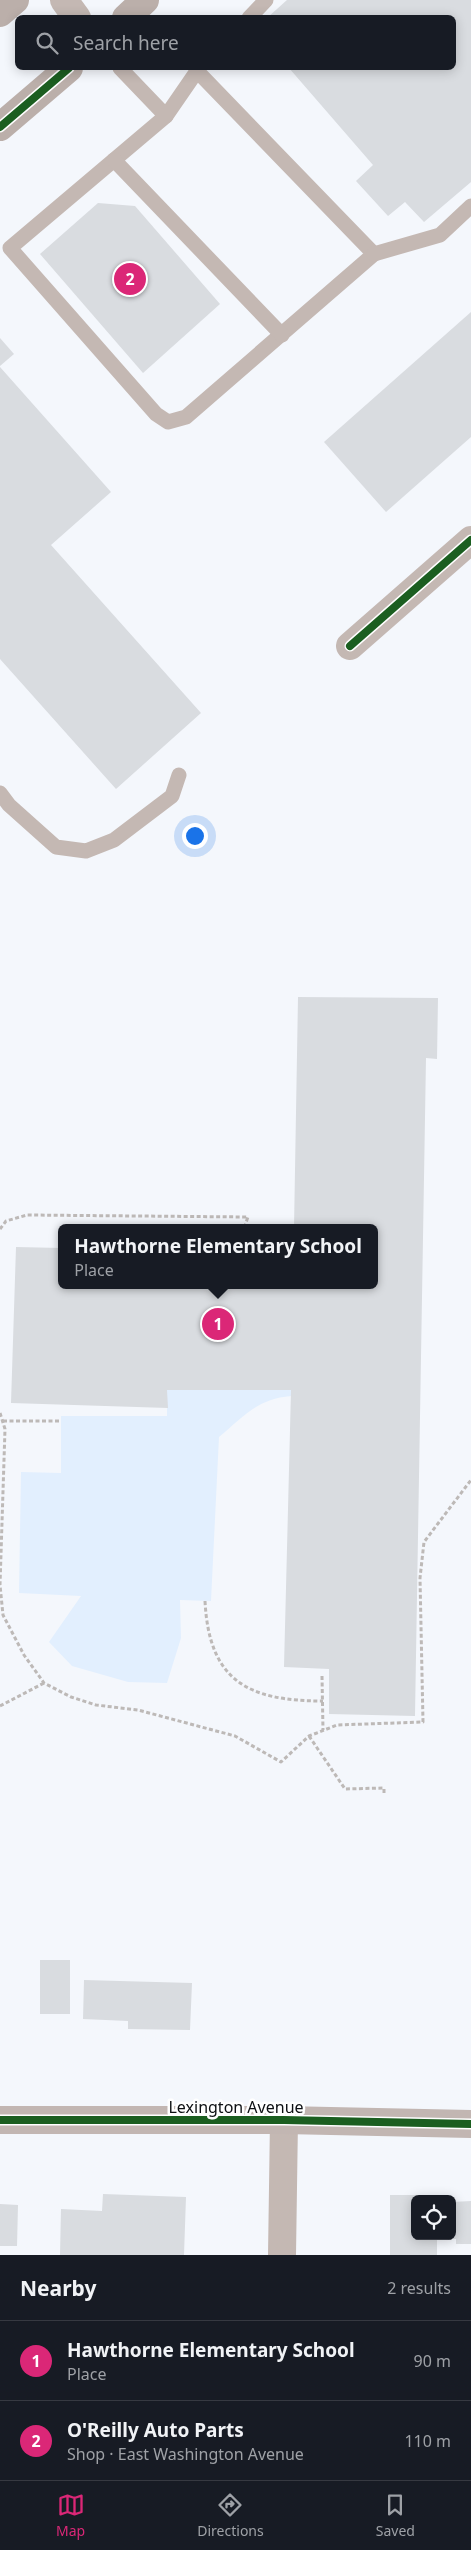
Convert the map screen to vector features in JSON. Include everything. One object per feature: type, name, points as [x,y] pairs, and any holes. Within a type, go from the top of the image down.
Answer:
[{"type":"main road","points":[[0,13],[15,0]]},
{"type":"main road","points":[[129,15],[145,0]]},
{"type":"main road","points":[[0,126],[67,70]]},
{"type":"street","points":[[64,0],[75,15]]},
{"type":"street","points":[[350,646],[471,540]]},
{"type":"street","name":"Lexington Avenue","points":[[0,2120],[284,2120],[471,2124]]},
{"type":"street","points":[[282,2255],[284,2120]]},
{"type":"lane","points":[[252,15],[266,0]]},
{"type":"lane","points":[[122,70],[166,116]]},
{"type":"lane","points":[[374,254],[199,70],[166,116],[10,248],[156,414],[168,422],[186,417],[374,254],[440,235],[471,206]]},
{"type":"lane","points":[[114,160],[282,335]]},
{"type":"lane","points":[[0,793],[9,805],[56,847],[86,851],[114,840],[172,796],[179,774]]},
{"type":"path","points":[[0,1229],[6,1221],[27,1215],[248,1217],[245,1224]]},
{"type":"path","points":[[0,1413],[5,1429],[0,1585],[4,1615],[24,1655],[44,1683],[71,1697],[96,1705],[138,1710],[235,1736],[281,1762],[309,1736],[337,1725],[361,1722],[387,1725],[423,1722],[420,1578],[424,1542],[471,1480]]},
{"type":"path","points":[[3,1421],[61,1421]]},
{"type":"path","points":[[205,1601],[206,1630],[218,1656],[233,1677],[247,1688],[267,1696],[289,1701],[323,1701]]},
{"type":"path","points":[[322,1676],[323,1730]]},
{"type":"path","points":[[0,1706],[44,1683]]},
{"type":"path","points":[[309,1736],[345,1789],[384,1788],[384,1795]]},
{"type":"shaded area","points":[[167,1390],[291,1390],[291,1396],[260,1405],[219,1437],[211,1601],[180,1600],[181,1638],[167,1683],[128,1682],[72,1666],[49,1642],[81,1596],[19,1593],[21,1472],[61,1473],[61,1416],[167,1416]]},
{"type":"building","points":[[287,0],[471,0],[471,182],[424,222],[405,202],[388,216],[356,181],[373,165],[291,70],[456,70],[456,15],[270,15]]},
{"type":"building","points":[[98,203],[135,206],[220,304],[143,373],[40,254]]},
{"type":"building","points":[[471,312],[471,437],[386,512],[324,442]]},
{"type":"building","points":[[0,338],[14,354],[0,366]]},
{"type":"building","points":[[0,367],[111,492],[51,545],[201,713],[116,789],[0,659]]},
{"type":"building","points":[[298,997],[438,998],[437,1059],[426,1058],[415,1716],[329,1714],[329,1669],[284,1667],[291,1390],[167,1390],[168,1408],[11,1403],[16,1247],[58,1248],[58,1289],[378,1289],[378,1224],[294,1224]]},
{"type":"building","points":[[40,1960],[70,1960],[70,2014],[40,2014]]},
{"type":"building","points":[[84,1980],[192,1983],[190,2030],[128,2029],[128,2021],[83,2019]]},
{"type":"building","points":[[103,2194],[186,2197],[184,2255],[60,2255],[61,2209],[102,2211]]},
{"type":"building","points":[[390,2195],[411,2195],[411,2240],[437,2240],[437,2255],[390,2255]]},
{"type":"building","points":[[471,2201],[471,2244],[456,2244],[456,2202]]},
{"type":"building","points":[[0,2204],[18,2205],[17,2246],[0,2246]]},
{"type":"cycle path","points":[[0,127],[67,70]]},
{"type":"cycle path","points":[[350,646],[471,540]]},
{"type":"cycle path","points":[[0,2120],[284,2120],[471,2124]]},
{"type":"place","name":"O'Reilly Auto Parts","points":[[130,279]]},
{"type":"place","name":"Hawthorne Elementary School","points":[[218,1324]]}]
